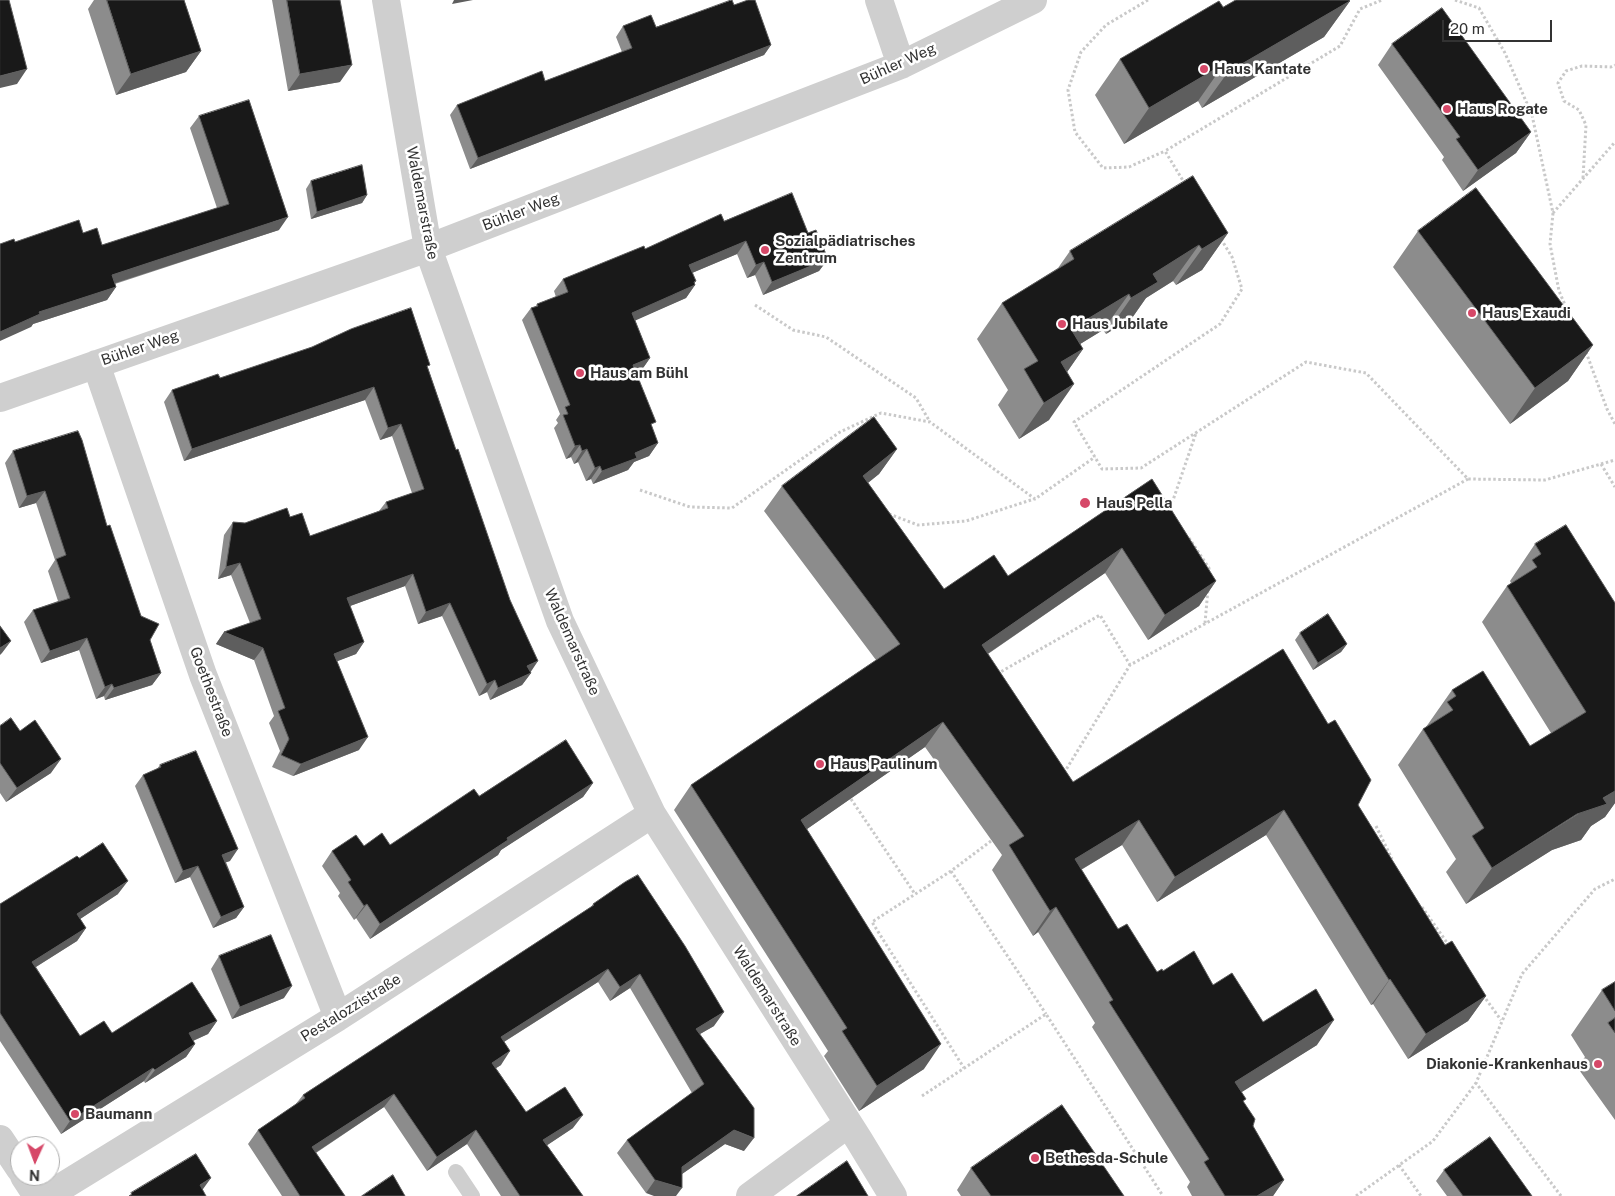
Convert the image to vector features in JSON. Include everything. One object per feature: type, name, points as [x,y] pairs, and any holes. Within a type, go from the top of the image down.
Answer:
[{"type":"street","name":"Waldemarstraße","points":[[386,0],[428,248],[560,622],[652,814],[893,1196]]},
{"type":"street","points":[[879,0],[901,64]]},
{"type":"street","name":"Bühler Weg","points":[[0,398],[428,248],[901,64],[1033,0]]},
{"type":"street","name":"Goethestraße","points":[[96,364],[203,675],[338,1017]]},
{"type":"street","name":"Pestalozzistraße","points":[[47,1196],[338,1017],[652,814]]},
{"type":"street","points":[[750,1196],[848,1124]]},
{"type":"street","points":[[0,1139],[10,1154]]},
{"type":"lane","points":[[456,1172],[472,1196]]},
{"type":"path","points":[[1148,0],[1106,25],[1080,52],[1068,90],[1075,132],[1103,168],[1129,167],[1164,151],[1340,46],[1360,9],[1382,0]]},
{"type":"path","points":[[1455,0],[1479,8],[1506,53],[1532,115],[1553,213],[1550,244],[1559,291],[1571,316]]},
{"type":"path","points":[[1583,178],[1586,124],[1580,110],[1564,100],[1558,83],[1566,71],[1582,66],[1611,67],[1615,64]]},
{"type":"path","points":[[1553,213],[1615,142]]},
{"type":"path","points":[[1164,151],[1190,192]]},
{"type":"path","points":[[1216,232],[1232,256],[1242,289],[1220,324],[1074,422],[1102,469],[1141,468],[1306,362],[1366,372],[1468,480]]},
{"type":"path","points":[[755,305],[793,330],[826,336],[916,398],[930,422],[1034,499]]},
{"type":"path","points":[[1586,351],[1607,409],[1615,424]]},
{"type":"path","points":[[640,490],[690,507],[732,508],[840,432],[881,413],[930,422]]},
{"type":"path","points":[[1175,517],[1170,509],[1196,433]]},
{"type":"path","points":[[886,513],[918,525],[966,521],[1034,499],[1095,457]]},
{"type":"path","points":[[1061,779],[1130,665],[1468,480],[1545,480],[1615,460]]},
{"type":"path","points":[[1601,464],[1615,487]]},
{"type":"path","points":[[1185,532],[1209,568],[1209,578]]},
{"type":"path","points":[[1205,623],[1208,587]]},
{"type":"path","points":[[992,677],[1100,615],[1130,665]]},
{"type":"path","points":[[851,799],[915,894]]},
{"type":"path","points":[[1376,826],[1392,860]]},
{"type":"path","points":[[964,1068],[872,922],[951,871],[997,836]]},
{"type":"path","points":[[951,871],[1163,1196]]},
{"type":"path","points":[[1356,1196],[1433,1141],[1476,1083],[1522,974],[1595,889],[1615,880]]},
{"type":"path","points":[[1417,901],[1451,949]]},
{"type":"path","points":[[1479,989],[1502,1021]]},
{"type":"path","points":[[922,1096],[1046,1014]]},
{"type":"path","points":[[1476,1083],[1560,1196]]},
{"type":"path","points":[[1399,1165],[1421,1196]]},
{"type":"building","points":[[0,0],[9,0],[27,69],[0,76]]},
{"type":"building","points":[[107,0],[184,0],[201,51],[131,74]]},
{"type":"building","points":[[287,0],[340,0],[352,65],[300,74]]},
{"type":"building","points":[[732,0],[734,5],[748,0],[755,0],[771,45],[478,158],[457,105],[542,71],[545,81],[632,48],[623,26],[651,15],[656,27]]},
{"type":"building","points":[[1236,0],[1350,1],[1228,72],[1224,64],[1149,108],[1120,59],[1219,1],[1223,7]]},
{"type":"building","points":[[1442,8],[1531,132],[1478,170],[1456,139],[1460,137],[1392,44]]},
{"type":"building","points":[[249,100],[288,217],[112,275],[116,287],[39,312],[40,314],[0,332],[0,244],[14,239],[15,242],[79,220],[83,233],[97,228],[102,245],[229,204],[199,116]]},
{"type":"building","points":[[362,165],[367,195],[317,212],[311,181]]},
{"type":"building","name":"Haus Jubilate","points":[[1193,176],[1228,233],[1202,249],[1199,245],[1153,274],[1158,282],[1131,298],[1129,294],[1071,329],[1083,349],[1061,362],[1074,384],[1044,403],[1024,369],[1038,361],[1002,303],[1074,259],[1070,251]]},
{"type":"building","points":[[1476,188],[1593,345],[1535,388],[1418,231]]},
{"type":"building","points":[[792,193],[808,233],[816,230],[828,259],[772,282],[764,262],[756,265],[746,241],[689,265],[696,281],[694,282],[695,285],[632,313],[650,358],[633,365],[656,422],[651,424],[658,443],[635,453],[637,458],[602,471],[600,466],[595,468],[587,449],[582,451],[580,445],[575,446],[563,415],[568,414],[565,407],[570,405],[531,308],[568,292],[563,279],[644,246],[645,249],[721,214],[724,221]]},
{"type":"building","points":[[411,308],[430,365],[427,366],[456,450],[458,449],[510,600],[538,661],[527,666],[531,673],[498,688],[495,680],[487,684],[450,603],[426,612],[413,574],[347,598],[364,642],[334,654],[368,737],[301,764],[281,755],[289,739],[278,711],[285,708],[263,648],[224,632],[261,619],[240,563],[226,567],[233,522],[245,523],[287,508],[290,517],[302,513],[310,536],[388,508],[386,502],[424,489],[401,424],[388,428],[374,387],[192,449],[172,390],[218,374],[220,378],[312,347],[351,329]]},
{"type":"building","points":[[874,417],[897,449],[863,476],[944,589],[994,555],[1008,576],[1152,479],[1216,581],[1165,615],[1122,548],[982,645],[1073,782],[1283,649],[1328,724],[1335,720],[1371,780],[1358,805],[1445,945],[1452,941],[1486,996],[1426,1034],[1389,980],[1284,810],[1175,877],[1139,820],[1075,859],[1118,929],[1127,924],[1157,972],[1162,969],[1163,971],[1194,951],[1213,985],[1232,973],[1263,1022],[1316,989],[1334,1020],[1235,1082],[1246,1099],[1243,1101],[1255,1119],[1253,1126],[1284,1180],[1257,1196],[1225,1196],[1204,1162],[1209,1159],[1109,1002],[1113,1000],[1056,907],[1050,911],[1009,845],[1024,836],[943,722],[801,820],[941,1044],[877,1086],[842,1031],[847,1028],[691,785],[900,644],[782,486]]},
{"type":"building","points":[[78,431],[107,526],[110,525],[141,616],[159,624],[150,640],[161,673],[114,688],[112,684],[105,687],[87,638],[50,651],[33,610],[70,598],[56,559],[66,555],[45,491],[27,496],[13,451]]},
{"type":"building","points":[[1566,525],[1615,603],[1615,791],[1603,798],[1607,804],[1577,814],[1492,868],[1472,836],[1484,828],[1423,729],[1453,710],[1447,702],[1456,696],[1452,690],[1483,671],[1530,746],[1586,712],[1507,586],[1537,567],[1532,560],[1541,554],[1535,544]]},
{"type":"building","points":[[1328,614],[1347,644],[1318,663],[1300,633]]},
{"type":"building","points":[[0,626],[11,641],[0,648]]},
{"type":"building","points":[[11,718],[20,731],[35,720],[61,759],[17,788],[0,763],[0,726]]},
{"type":"building","points":[[566,740],[593,783],[507,838],[508,840],[380,924],[367,904],[364,906],[348,882],[351,880],[332,851],[356,835],[364,846],[382,833],[390,845],[474,789],[479,796]]},
{"type":"building","points":[[196,751],[238,849],[222,855],[244,907],[221,917],[198,866],[183,871],[143,775],[161,767],[160,765]]},
{"type":"building","points":[[103,843],[128,881],[77,914],[86,928],[32,962],[80,1036],[104,1021],[112,1033],[192,982],[217,1021],[189,1033],[195,1044],[155,1070],[153,1068],[70,1121],[0,1013],[0,904],[77,856],[79,858]]},
{"type":"building","points":[[638,875],[685,946],[724,1012],[696,1029],[754,1108],[754,1138],[734,1130],[682,1167],[682,1188],[655,1180],[627,1140],[704,1084],[640,974],[620,987],[608,969],[501,1037],[510,1051],[492,1063],[526,1112],[565,1087],[583,1115],[543,1140],[583,1196],[520,1196],[476,1130],[437,1157],[394,1094],[312,1147],[345,1196],[300,1196],[258,1130],[305,1098],[303,1095]]},
{"type":"building","points":[[271,935],[292,986],[240,1007],[219,956]]},
{"type":"building","points":[[1615,982],[1615,1011],[1602,990]]},
{"type":"building","points":[[1615,1018],[1615,1033],[1608,1023]]},
{"type":"building","points":[[1062,1105],[1124,1196],[991,1196],[971,1168]]},
{"type":"building","points":[[1490,1137],[1532,1196],[1463,1196],[1444,1170]]},
{"type":"building","points":[[196,1154],[211,1178],[200,1185],[206,1196],[129,1196],[131,1193]]},
{"type":"building","points":[[847,1161],[868,1196],[797,1196]]},
{"type":"building","points":[[393,1175],[405,1196],[362,1196]]},
{"type":"place","name":"Haus Kantate","points":[[1204,69]]},
{"type":"place","name":"Haus Rogate","points":[[1447,109]]},
{"type":"place","name":"Sozialpädiatrisches Zentrum","points":[[765,250]]},
{"type":"place","name":"Haus Exaudi","points":[[1472,313]]},
{"type":"place","name":"Haus Jubilate","points":[[1062,324]]},
{"type":"place","name":"Haus am Bühl","points":[[580,373]]},
{"type":"place","name":"Haus Pella","points":[[1085,503]]},
{"type":"place","name":"Haus Paulinum","points":[[820,764]]},
{"type":"place","name":"Diakonie-Krankenhaus","points":[[1598,1064]]},
{"type":"place","name":"Baumann","points":[[75,1114]]},
{"type":"place","name":"Bethesda-Schule","points":[[1035,1158]]}]
